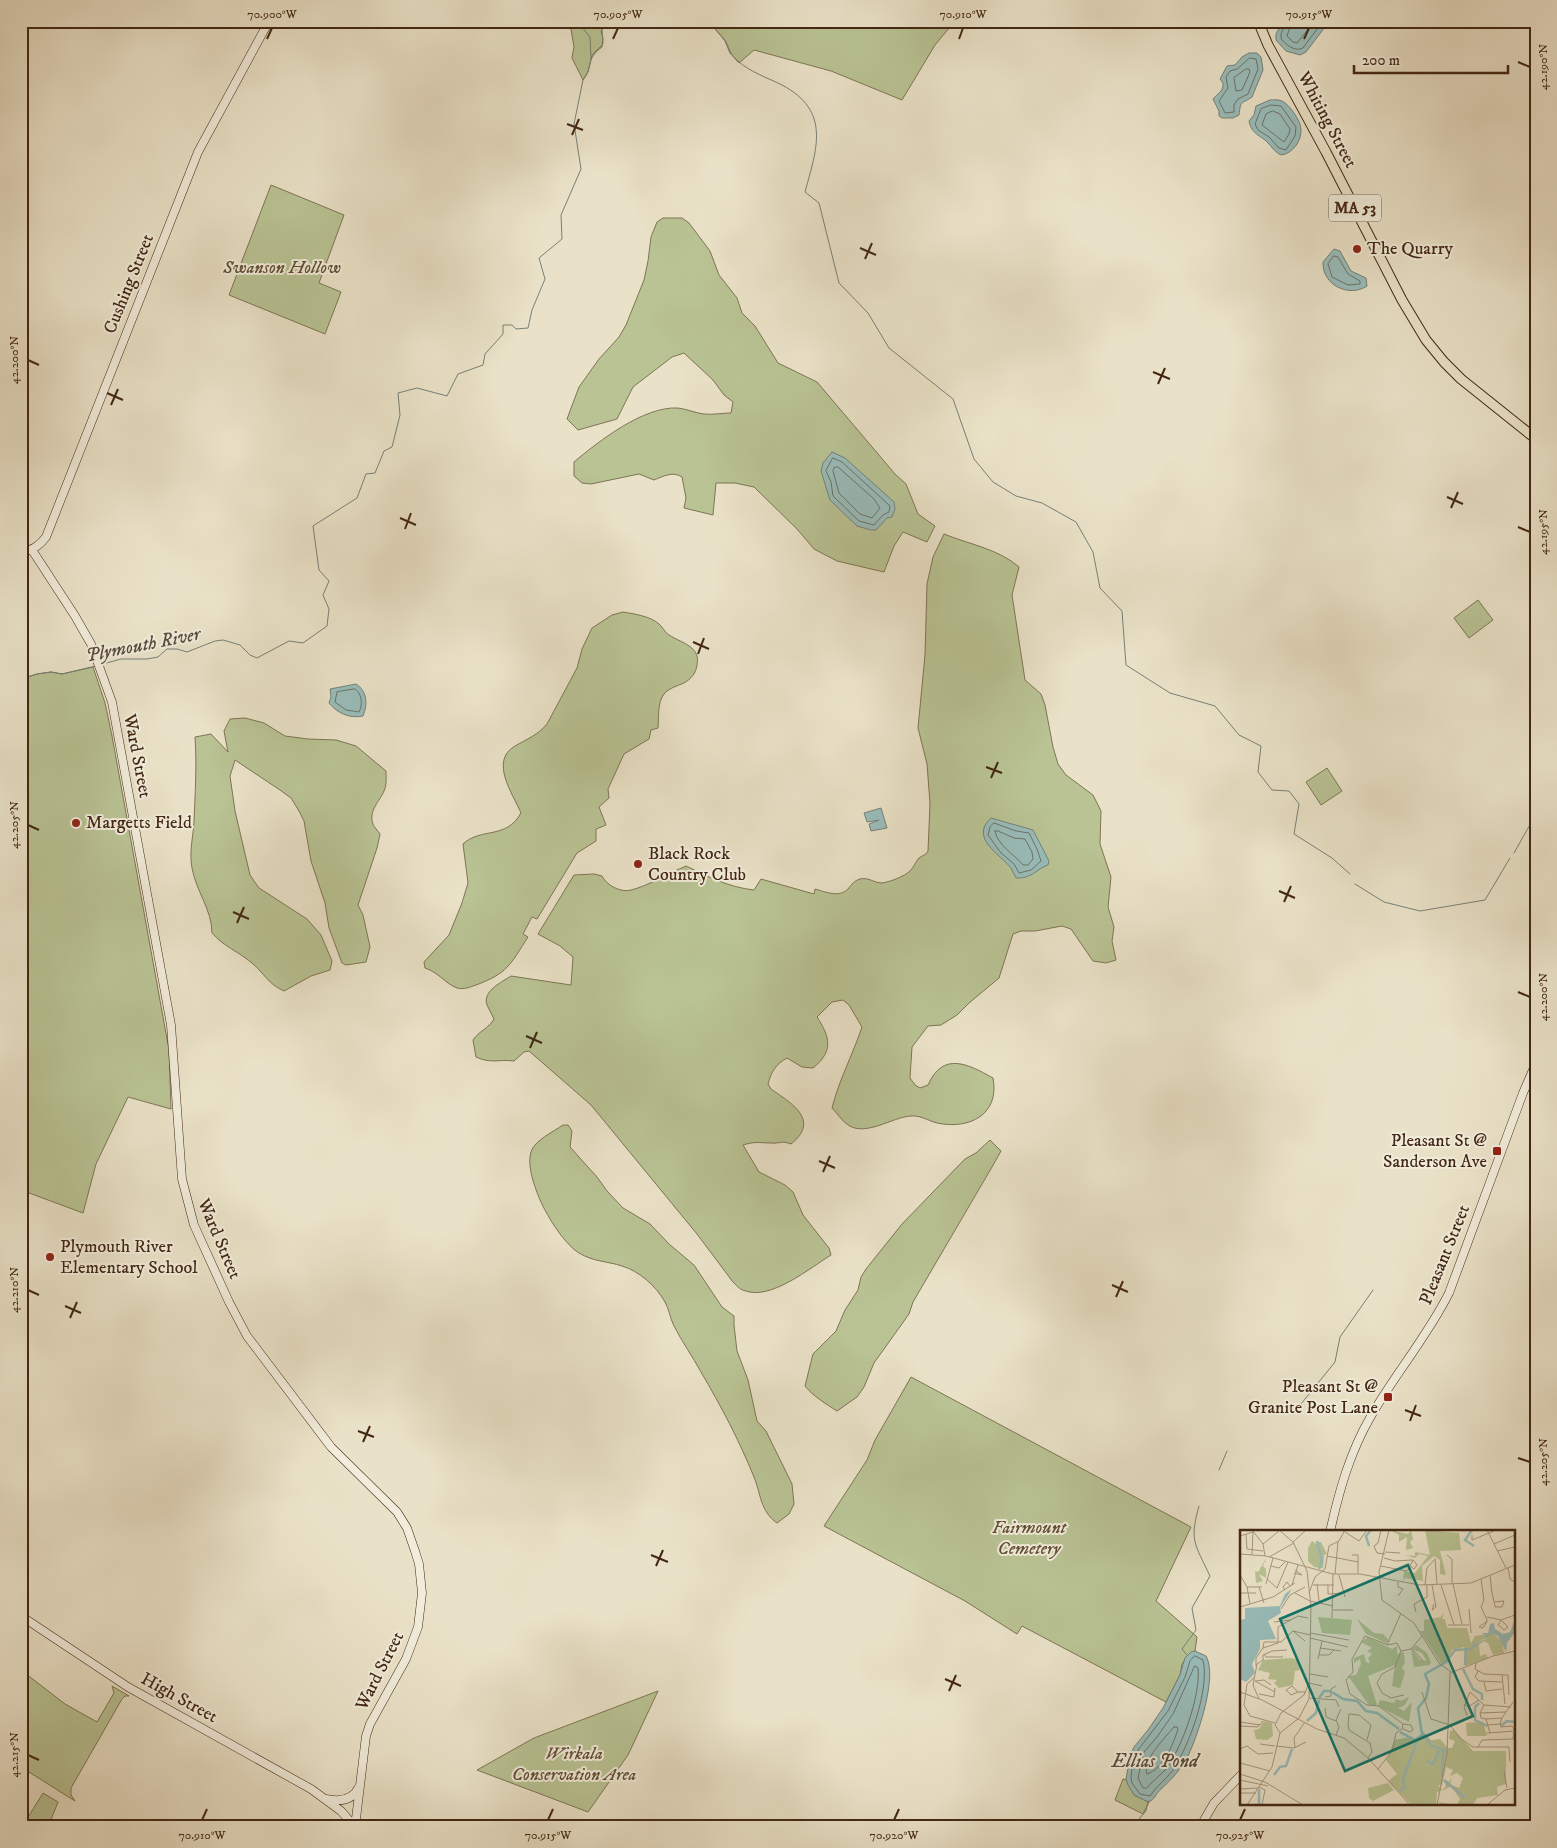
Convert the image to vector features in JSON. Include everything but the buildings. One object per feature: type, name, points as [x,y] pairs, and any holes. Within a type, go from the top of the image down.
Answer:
[{"type":"main road","name":"Whiting Street","points":[[1258,21],[1268,45],[1326,152],[1410,315],[1433,351],[1466,384],[1536,439]]},
{"type":"street","name":"Cushing Street","points":[[32,550],[40,545],[46,537],[198,152],[269,21]]},
{"type":"street","points":[[21,552],[32,550]]},
{"type":"street","name":"Ward Street","points":[[32,550],[79,623],[97,659],[108,688],[118,731],[171,1025],[182,1179],[186,1201],[194,1225],[229,1302],[248,1336],[331,1447],[397,1512],[409,1533],[419,1564],[422,1593],[418,1627],[406,1659],[370,1724],[366,1736],[355,1827]]},
{"type":"street","name":"Pleasant Street","points":[[1330,1530],[1343,1479],[1359,1438],[1378,1405],[1437,1316],[1449,1293],[1523,1093],[1536,1063]]},
{"type":"street","name":"High Street","points":[[21,1616],[128,1687],[295,1780],[341,1811],[355,1827]]},
{"type":"street","points":[[1200,1827],[1214,1803],[1240,1776]]},
{"type":"street","points":[[326,1800],[351,1797],[356,1793],[361,1783]]},
{"type":"green space","points":[[573,21],[644,21],[638,27],[617,24],[604,27],[601,31],[603,38],[602,47],[593,55],[583,80],[572,58],[574,47],[571,29]]},
{"type":"green space","points":[[709,21],[955,21],[935,45],[902,100],[831,71],[754,50],[739,63],[730,53],[725,41]]},
{"type":"green space","name":"Swanson Hollow","points":[[271,185],[344,215],[319,283],[341,292],[325,334],[229,295]]},
{"type":"green space","points":[[663,218],[682,218],[689,223],[710,251],[719,275],[737,298],[742,313],[755,326],[778,363],[817,382],[895,474],[906,484],[918,514],[935,526],[927,542],[903,532],[894,546],[884,572],[837,561],[814,549],[797,529],[754,487],[735,483],[716,483],[713,515],[684,508],[686,498],[682,477],[679,475],[668,475],[654,480],[639,474],[591,484],[582,483],[574,476],[574,462],[596,444],[623,426],[651,413],[678,408],[704,414],[731,413],[733,402],[684,353],[672,357],[633,387],[617,419],[578,430],[567,419],[579,387],[599,359],[619,337],[626,325],[644,280],[651,237],[657,222]]},
{"type":"green space","name":"Black Rock Country Club","points":[[944,534],[993,551],[1019,567],[1012,595],[1025,680],[1041,694],[1058,764],[1066,775],[1093,795],[1101,811],[1100,844],[1111,877],[1108,907],[1114,927],[1112,941],[1116,960],[1106,963],[1093,961],[1071,929],[1062,926],[1035,931],[1021,931],[1013,934],[999,978],[957,1015],[941,1025],[928,1026],[912,1047],[910,1078],[920,1088],[928,1085],[934,1074],[949,1064],[965,1065],[993,1078],[994,1091],[992,1101],[987,1110],[980,1117],[961,1124],[937,1123],[914,1116],[904,1117],[871,1128],[855,1128],[848,1125],[832,1108],[838,1087],[862,1027],[849,1005],[843,1000],[832,1002],[817,1017],[825,1031],[828,1044],[827,1050],[820,1062],[813,1068],[802,1067],[787,1058],[774,1069],[768,1084],[771,1089],[787,1100],[800,1113],[803,1127],[800,1135],[791,1144],[783,1142],[757,1142],[743,1145],[759,1172],[785,1185],[793,1192],[803,1215],[829,1248],[831,1255],[778,1287],[756,1293],[744,1290],[733,1282],[697,1234],[591,1105],[529,1051],[524,1052],[514,1061],[491,1061],[476,1057],[473,1040],[494,1019],[487,1005],[487,995],[498,984],[511,976],[571,985],[573,957],[560,946],[538,934],[574,875],[594,874],[602,876],[614,888],[627,891],[644,886],[686,866],[719,881],[745,889],[754,890],[761,879],[814,894],[815,889],[837,894],[844,892],[860,879],[882,883],[897,879],[910,871],[919,858],[925,855],[928,851],[930,803],[927,764],[918,728],[925,655],[927,584],[933,557]]},
{"type":"green space","points":[[1478,600],[1493,620],[1469,638],[1454,618]]},
{"type":"green space","name":"Black Rock Country Club","points":[[623,612],[655,621],[669,635],[693,649],[697,659],[696,671],[687,681],[664,694],[659,706],[658,728],[651,730],[649,739],[624,754],[608,789],[609,798],[599,807],[606,825],[596,829],[596,841],[577,853],[537,919],[532,917],[523,934],[528,937],[512,961],[502,972],[487,981],[467,988],[457,988],[425,968],[424,962],[449,935],[462,903],[468,883],[463,844],[470,839],[508,827],[521,813],[505,778],[503,769],[507,752],[536,734],[547,724],[577,668],[582,649],[592,628],[612,615]]},
{"type":"green space","points":[[93,667],[105,703],[112,736],[169,1050],[171,1109],[128,1097],[96,1164],[83,1213],[21,1190],[21,679],[37,674],[51,672],[62,674]]},
{"type":"green space","points":[[245,718],[264,723],[285,736],[336,740],[356,746],[386,771],[385,788],[372,815],[373,824],[380,834],[358,905],[363,915],[370,947],[366,962],[346,965],[342,963],[329,928],[325,903],[311,861],[304,821],[299,811],[291,798],[235,760],[230,776],[235,811],[250,875],[259,888],[307,919],[321,935],[332,961],[330,970],[311,976],[284,991],[270,982],[252,963],[221,942],[212,933],[207,908],[197,885],[191,862],[196,780],[195,737],[211,734],[228,752],[224,731],[230,719]]},
{"type":"green space","points":[[1327,768],[1342,791],[1321,805],[1306,782]]},
{"type":"green space","points":[[563,1125],[568,1125],[572,1131],[570,1147],[607,1191],[623,1208],[650,1224],[669,1244],[694,1265],[722,1307],[734,1316],[737,1351],[748,1380],[757,1421],[766,1431],[792,1484],[794,1504],[789,1514],[777,1523],[764,1508],[754,1477],[736,1436],[677,1332],[661,1296],[652,1285],[635,1271],[579,1253],[561,1235],[545,1210],[532,1177],[530,1156],[538,1142]]},
{"type":"green space","points":[[990,1140],[1001,1151],[992,1167],[913,1302],[909,1314],[874,1363],[864,1387],[857,1397],[837,1411],[805,1386],[813,1354],[836,1331],[845,1310],[858,1290],[861,1277],[902,1224],[965,1159],[976,1153]]},
{"type":"green space","name":"Fairmount Cemetery","points":[[911,1377],[1191,1527],[1156,1601],[1197,1637],[1195,1651],[1188,1655],[1182,1664],[1180,1675],[1166,1702],[1022,1626],[1017,1634],[965,1601],[824,1526],[867,1460],[875,1440]]},
{"type":"green space","points":[[21,1670],[65,1704],[97,1722],[114,1693],[112,1686],[129,1696],[125,1696],[122,1699],[71,1788],[71,1795],[75,1801],[21,1767]]},
{"type":"green space","name":"Wirkala Conservation Area","points":[[658,1691],[628,1755],[588,1812],[477,1770],[534,1738]]},
{"type":"green space","points":[[1123,1779],[1127,1780],[1134,1795],[1149,1802],[1143,1814],[1115,1800]]},
{"type":"green space","points":[[43,1793],[58,1802],[48,1827],[22,1827]]},
{"type":"water","points":[[1283,21],[1328,21],[1328,23],[1306,52],[1300,55],[1286,51],[1276,40],[1276,34]]},
{"type":"water","points":[[1249,53],[1257,53],[1261,57],[1263,70],[1252,97],[1242,103],[1239,115],[1233,118],[1222,118],[1219,116],[1219,111],[1213,99],[1223,88],[1223,83],[1220,79],[1227,66],[1235,65],[1242,57]]},
{"type":"water","points":[[1270,100],[1279,100],[1285,103],[1294,113],[1300,126],[1301,134],[1298,142],[1289,152],[1281,155],[1255,133],[1249,121],[1254,115],[1256,106]]},
{"type":"water","points":[[1334,249],[1340,251],[1351,271],[1366,278],[1367,286],[1352,291],[1345,290],[1332,283],[1324,270],[1323,262]]},
{"type":"water","points":[[832,452],[845,458],[894,502],[895,509],[892,517],[887,518],[876,530],[857,526],[830,500],[821,471],[823,463]]},
{"type":"water","points":[[356,684],[360,687],[366,698],[366,707],[363,716],[353,717],[336,710],[329,703],[331,697],[330,689]]},
{"type":"water","points":[[881,808],[887,828],[871,831],[869,824],[879,820],[867,822],[864,813]]},
{"type":"water","points":[[991,818],[1033,830],[1049,861],[1048,865],[1026,877],[1016,878],[1011,868],[985,839],[983,832],[985,825]]},
{"type":"water","name":"Ellias Pond","points":[[1195,1651],[1206,1656],[1209,1665],[1208,1691],[1201,1720],[1188,1756],[1173,1778],[1148,1802],[1134,1795],[1128,1785],[1126,1779],[1130,1756],[1134,1747],[1163,1708],[1180,1675],[1185,1658]]},
{"type":"waterway","points":[[577,21],[590,37],[591,58]]},
{"type":"waterway","name":"Plymouth River","points":[[103,664],[121,659],[158,657],[167,649],[187,652],[215,641],[223,640],[240,645],[250,655],[257,658],[289,641],[303,643],[327,626],[329,609],[323,595],[329,581],[319,570],[313,526],[357,498],[366,474],[375,473],[384,451],[392,447],[400,415],[398,393],[417,388],[447,396],[458,374],[483,365],[485,354],[503,334],[503,325],[512,325],[516,329],[528,328],[532,310],[545,279],[539,258],[562,239],[561,215],[581,169],[574,124],[583,80],[588,72],[592,55],[603,44],[602,30],[605,27],[614,24],[638,27],[644,21]]},
{"type":"waterway","name":"Plymouth River","points":[[709,21],[724,39],[732,55],[738,61],[754,72],[798,95],[808,107],[814,119],[816,146],[805,192],[819,203],[839,283],[868,313],[889,348],[953,399],[974,459],[993,482],[1016,496],[1042,503],[1076,522],[1093,552],[1100,588],[1122,611],[1126,665],[1170,693],[1215,706],[1239,735],[1261,746],[1258,772],[1272,790],[1289,791],[1299,804],[1294,834],[1332,858],[1350,874]]},
{"type":"waterway","name":"Plymouth River","points":[[21,679],[37,674],[51,672],[62,674],[96,666]]},
{"type":"waterway","name":"Plymouth River","points":[[1514,853],[1536,814]]},
{"type":"waterway","name":"Plymouth River","points":[[1355,884],[1384,902],[1420,911],[1485,900],[1510,858]]},
{"type":"waterway","points":[[1301,1404],[1335,1362],[1340,1337],[1373,1290]]},
{"type":"waterway","points":[[1219,1470],[1227,1451]]},
{"type":"waterway","points":[[1187,1655],[1182,1649],[1196,1630],[1192,1608],[1210,1576],[1195,1542],[1194,1527],[1199,1506]]},
{"type":"waterway","points":[[1132,1827],[1146,1811],[1148,1801]]},
{"type":"place","name":"The Quarry","points":[[1357,249]]},
{"type":"place","name":"Margetts Field","points":[[76,823]]},
{"type":"place","name":"Black Rock Country Club","points":[[638,864]]},
{"type":"place","name":"Pleasant St @ Sanderson Ave","points":[[1497,1151]]},
{"type":"place","name":"Plymouth River Elementary School","points":[[50,1257]]},
{"type":"place","name":"Pleasant St @ Granite Post Lane","points":[[1388,1397]]}]
